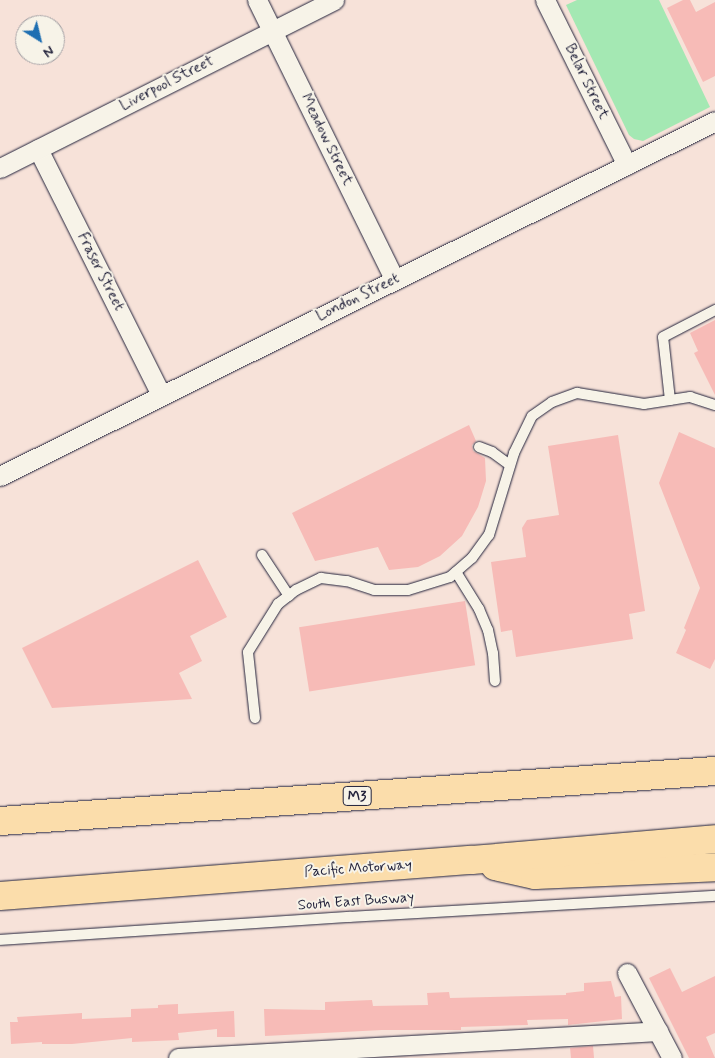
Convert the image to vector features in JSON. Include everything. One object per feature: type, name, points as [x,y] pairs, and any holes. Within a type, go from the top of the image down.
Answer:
[{"type":"highway","name":"M3","points":[[0,821],[709,769]]},
{"type":"highway","name":"Pacific Motorway","points":[[0,896],[472,860],[715,839]]},
{"type":"highway","points":[[472,860],[535,875],[715,867]]},
{"type":"street","name":"Meadow Street","points":[[257,0],[395,280]]},
{"type":"street","name":"Liverpool Street","points":[[0,168],[334,0]]},
{"type":"street","name":"Belar Street","points":[[545,0],[627,165]]},
{"type":"street","name":"London Street","points":[[0,476],[715,121]]},
{"type":"street","name":"Fraser Street","points":[[38,149],[161,396]]},
{"type":"street","points":[[627,973],[672,1058]]},
{"type":"street","points":[[178,1058],[381,1053],[658,1031]]},
{"type":"lane","points":[[670,400],[663,337],[715,310]]},
{"type":"lane","points":[[254,718],[248,652],[278,604],[321,578],[347,581],[374,590],[408,590],[450,577],[472,558],[489,535],[510,465],[532,416],[552,402],[577,392],[644,404],[690,397],[715,405]]},
{"type":"lane","points":[[480,447],[492,452],[510,465]]},
{"type":"lane","points":[[262,555],[290,596]]},
{"type":"lane","points":[[456,572],[479,609],[488,630],[494,653],[495,681]]},
{"type":"lane","name":"South East Busway","points":[[0,940],[359,916],[715,896]]},
{"type":"green space","points":[[577,0],[659,0],[710,107],[643,141],[634,139],[629,135],[566,5]]},
{"type":"building","points":[[683,0],[690,0],[696,12],[715,2],[715,76],[703,82],[667,8]]},
{"type":"building","points":[[715,320],[715,395],[694,353],[698,351],[690,333]]},
{"type":"building","points":[[469,425],[476,441],[472,445],[473,451],[485,458],[486,481],[478,507],[462,536],[440,556],[418,567],[389,570],[378,547],[315,561],[292,513]]},
{"type":"building","points":[[679,432],[715,448],[715,659],[710,669],[676,653],[700,588],[659,483]]},
{"type":"building","points":[[618,435],[645,611],[629,614],[633,639],[516,657],[512,630],[501,632],[491,562],[526,557],[522,528],[527,520],[559,515],[548,446]]},
{"type":"building","points":[[198,560],[227,617],[190,636],[202,661],[179,673],[192,699],[52,708],[22,648]]},
{"type":"building","points":[[465,601],[475,665],[309,691],[299,627]]},
{"type":"building","points":[[670,968],[682,992],[715,976],[715,1033],[706,1037],[715,1058],[689,1058],[649,978]]},
{"type":"building","points":[[611,981],[615,997],[621,996],[622,1019],[568,1025],[568,1019],[527,1020],[528,1025],[461,1027],[461,1030],[382,1030],[265,1036],[264,1009],[325,1010],[325,1002],[372,1000],[373,1006],[428,1005],[427,993],[449,992],[450,998],[566,995],[566,993],[584,991],[584,983]]},
{"type":"building","points":[[178,1004],[178,1014],[234,1011],[235,1037],[217,1037],[217,1029],[178,1033],[179,1040],[132,1042],[132,1038],[72,1044],[42,1044],[42,1042],[11,1044],[10,1022],[18,1022],[17,1017],[82,1013],[82,1019],[131,1017],[131,1009],[158,1008],[158,1005]]},
{"type":"building","points":[[593,1046],[594,1058],[571,1058],[570,1048]]}]
